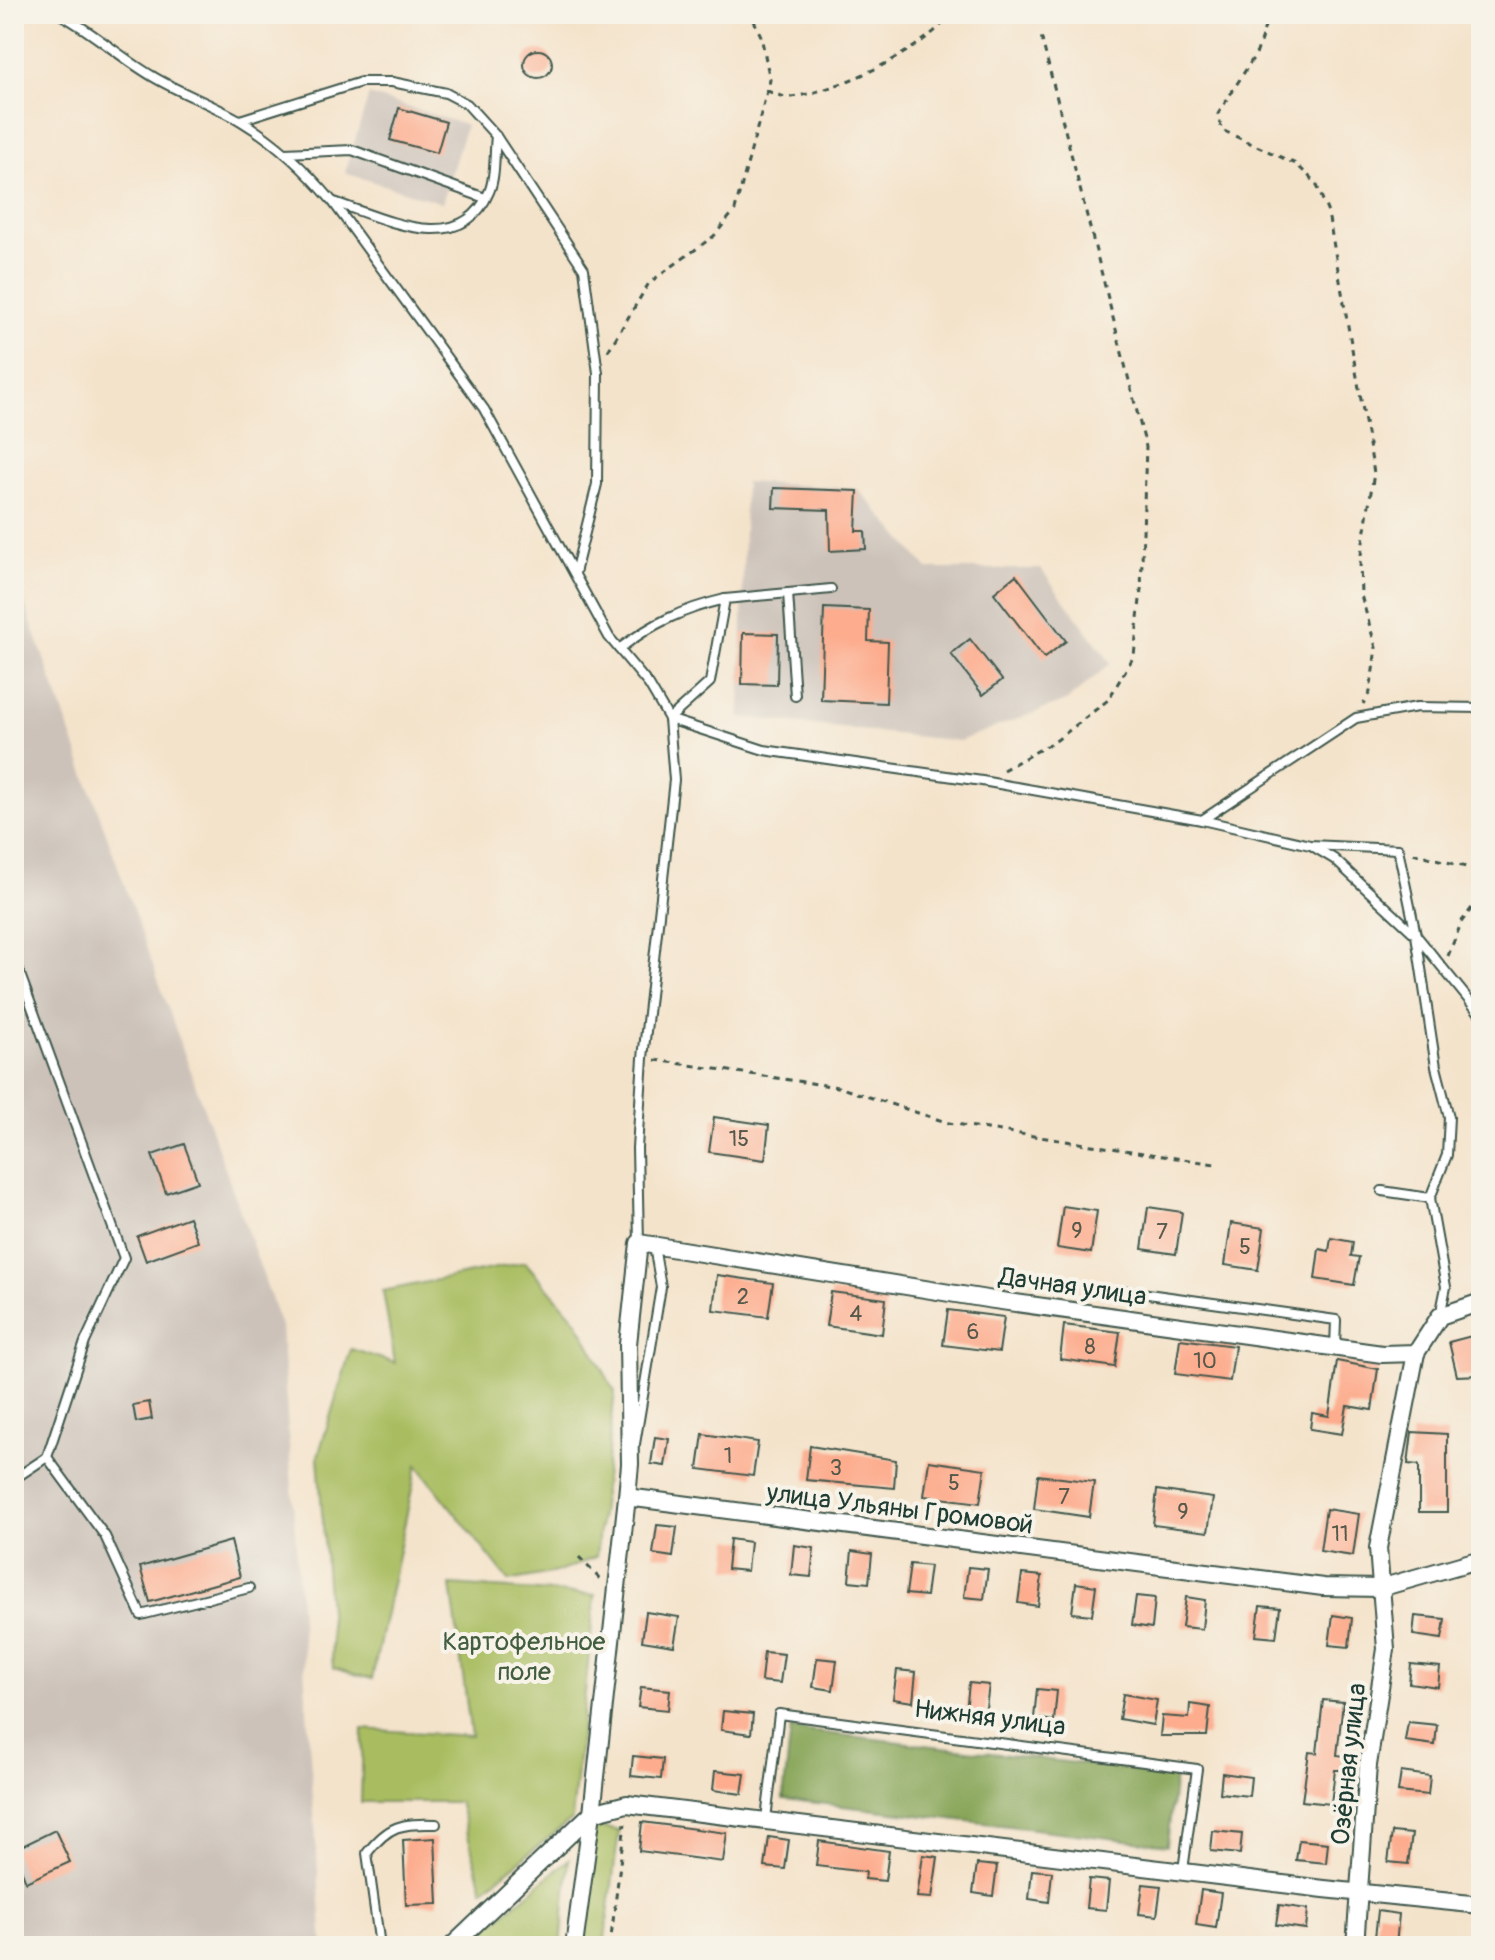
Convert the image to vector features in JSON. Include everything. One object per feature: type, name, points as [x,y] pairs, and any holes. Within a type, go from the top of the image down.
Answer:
[{"type":"street","name":"Дачная улица","points":[[646,1244],[987,1299],[1382,1354],[1416,1353]]},
{"type":"street","points":[[574,1946],[592,1813],[630,1464],[628,1344],[646,1244]]},
{"type":"street","points":[[1416,1353],[1440,1316],[1481,1302]]},
{"type":"street","name":"Озёрная улица","points":[[1355,1946],[1368,1765],[1386,1649],[1378,1548],[1416,1353]]},
{"type":"street","name":"улица Ульяны Громовой","points":[[627,1497],[1323,1587],[1380,1588],[1481,1559]]},
{"type":"street","points":[[452,1946],[592,1813],[627,1804],[1481,1905]]},
{"type":"lane","points":[[60,14],[87,29],[152,76],[240,120],[285,153],[333,202],[484,409],[591,606],[619,649],[649,685],[669,719],[674,780],[643,1058],[637,1148],[646,1244],[661,1287],[639,1431],[630,1464]]},
{"type":"lane","points":[[240,120],[361,82],[392,82],[446,93],[467,104],[496,136],[584,269],[598,373],[597,484],[575,573]]},
{"type":"lane","points":[[333,202],[413,228],[445,230],[469,222],[490,191],[496,136]]},
{"type":"lane","points":[[285,153],[352,150],[485,198]]},
{"type":"lane","points":[[619,649],[650,625],[682,609],[725,599],[831,589]]},
{"type":"lane","points":[[788,593],[795,696]]},
{"type":"lane","points":[[669,719],[710,682],[725,599]]},
{"type":"lane","points":[[1202,820],[1356,718],[1417,707],[1481,708]]},
{"type":"lane","points":[[669,719],[764,750],[982,781],[1202,820],[1310,845],[1398,849],[1416,935],[1436,1067],[1449,1117],[1447,1155],[1430,1198],[1446,1287],[1440,1316]]},
{"type":"lane","points":[[1310,845],[1334,859],[1416,935],[1481,1015]]},
{"type":"lane","points":[[14,958],[124,1258],[85,1342],[47,1457],[14,1479]]},
{"type":"lane","points":[[1382,1191],[1430,1198]]},
{"type":"lane","points":[[1119,1290],[1336,1320],[1335,1347]]},
{"type":"lane","points":[[47,1457],[105,1536],[141,1615],[249,1588]]},
{"type":"lane","name":"Нижняя улица","points":[[766,1819],[779,1714],[1197,1769],[1183,1870]]},
{"type":"lane","points":[[380,1946],[367,1853],[383,1832],[409,1823],[436,1824]]},
{"type":"path","points":[[598,373],[649,283],[714,236],[735,210],[770,80],[751,14]]},
{"type":"path","points":[[767,91],[788,98],[869,72],[916,47],[951,14]]},
{"type":"path","points":[[1269,14],[1257,52],[1218,114],[1222,130],[1296,164],[1316,183],[1328,213],[1374,473],[1360,561],[1361,595],[1376,648],[1370,692],[1356,718]]},
{"type":"path","points":[[982,781],[1057,740],[1108,700],[1134,656],[1141,590],[1146,447],[1041,36]]},
{"type":"path","points":[[1398,849],[1481,871]]},
{"type":"path","points":[[1444,967],[1462,921],[1481,896]]},
{"type":"path","points":[[643,1058],[838,1087],[949,1123],[1215,1164]]},
{"type":"path","points":[[579,1557],[606,1585],[617,1591]]},
{"type":"path","points":[[610,1946],[627,1804]]},
{"type":"shaded area","points":[[369,95],[466,125],[442,203],[345,173]]},
{"type":"shaded area","points":[[745,482],[858,489],[928,569],[1041,569],[1111,663],[1068,700],[959,741],[740,717]]},
{"type":"shaded area","points":[[14,574],[281,1326],[323,1946],[14,1946]]},
{"type":"green space","points":[[525,1262],[577,1321],[615,1392],[596,1557],[561,1571],[509,1581],[417,1465],[372,1679],[333,1668],[318,1456],[351,1349],[395,1363],[383,1291]]},
{"type":"green space","name":"Картофельное поле","points":[[451,1585],[595,1595],[572,1819],[483,1890],[459,1802],[361,1802],[363,1729],[471,1736]]},
{"type":"green space","points":[[791,1729],[1175,1775],[1167,1845],[783,1799]]},
{"type":"green space","points":[[595,1826],[619,1831],[604,1946],[583,1946]]},
{"type":"green space","points":[[569,1859],[561,1946],[466,1946]]},
{"type":"building","points":[[538,50],[548,54],[552,64],[548,74],[538,78],[528,74],[524,64],[528,54]]},
{"type":"building","points":[[399,108],[446,122],[437,153],[390,140]]},
{"type":"building","points":[[774,488],[858,491],[856,531],[865,531],[866,549],[830,551],[829,510],[773,508]]},
{"type":"building","points":[[1016,575],[1066,641],[1044,658],[994,593]]},
{"type":"building","points":[[824,608],[869,610],[868,641],[888,642],[886,703],[821,700]]},
{"type":"building","points":[[743,633],[778,634],[777,685],[742,684]]},
{"type":"building","points":[[970,639],[1002,680],[983,695],[951,654]]},
{"type":"building","points":[[714,1117],[769,1125],[765,1160],[709,1152]]},
{"type":"building","points":[[184,1144],[198,1182],[166,1193],[152,1155]]},
{"type":"building","points":[[1063,1206],[1097,1211],[1091,1253],[1057,1248]]},
{"type":"building","points":[[1148,1207],[1182,1212],[1176,1254],[1142,1249]]},
{"type":"building","points":[[189,1217],[198,1242],[146,1261],[137,1236]]},
{"type":"building","points":[[1231,1223],[1264,1228],[1258,1270],[1225,1265]]},
{"type":"building","points":[[1331,1238],[1353,1242],[1351,1256],[1359,1257],[1354,1285],[1315,1279],[1319,1249],[1329,1251]]},
{"type":"building","points":[[717,1275],[773,1283],[768,1317],[713,1310]]},
{"type":"building","points":[[831,1292],[886,1299],[882,1334],[826,1326]]},
{"type":"building","points":[[948,1310],[1004,1317],[999,1352],[943,1345]]},
{"type":"building","points":[[1064,1325],[1120,1332],[1115,1367],[1060,1359]]},
{"type":"building","points":[[1479,1334],[1481,1375],[1457,1376],[1449,1342]]},
{"type":"building","points":[[1180,1339],[1235,1346],[1230,1381],[1175,1374]]},
{"type":"building","points":[[1337,1361],[1378,1369],[1372,1410],[1347,1406],[1342,1434],[1310,1429],[1312,1413],[1329,1416]]},
{"type":"building","points":[[149,1402],[152,1419],[136,1422],[133,1405]]},
{"type":"building","points":[[1412,1432],[1447,1434],[1447,1512],[1419,1512],[1419,1465],[1408,1464]]},
{"type":"building","points":[[703,1434],[758,1442],[753,1476],[698,1469]]},
{"type":"building","points":[[655,1437],[669,1439],[665,1466],[651,1464]]},
{"type":"building","points":[[810,1446],[896,1460],[894,1488],[806,1480]]},
{"type":"building","points":[[929,1461],[985,1469],[980,1503],[924,1496]]},
{"type":"building","points":[[1038,1475],[1094,1482],[1089,1517],[1034,1509]]},
{"type":"building","points":[[1157,1490],[1213,1498],[1208,1532],[1153,1525]]},
{"type":"building","points":[[1326,1509],[1359,1514],[1353,1556],[1320,1551]]},
{"type":"building","points":[[657,1525],[677,1527],[673,1557],[653,1554]]},
{"type":"building","points":[[730,1539],[750,1542],[747,1571],[727,1569]]},
{"type":"building","points":[[231,1541],[240,1577],[150,1602],[140,1567]]},
{"type":"building","points":[[794,1545],[814,1548],[811,1577],[791,1575]]},
{"type":"building","points":[[852,1551],[872,1554],[869,1583],[849,1581]]},
{"type":"building","points":[[910,1564],[930,1566],[926,1596],[906,1594]]},
{"type":"building","points":[[968,1567],[988,1569],[984,1599],[964,1597]]},
{"type":"building","points":[[1022,1574],[1042,1576],[1038,1606],[1018,1603]]},
{"type":"building","points":[[1076,1583],[1096,1586],[1092,1615],[1072,1613]]},
{"type":"building","points":[[1136,1596],[1155,1598],[1152,1628],[1132,1625]]},
{"type":"building","points":[[1186,1597],[1205,1600],[1202,1629],[1182,1627]]},
{"type":"building","points":[[1260,1606],[1280,1608],[1276,1638],[1256,1636]]},
{"type":"building","points":[[646,1612],[679,1617],[674,1646],[642,1641]]},
{"type":"building","points":[[1333,1615],[1352,1618],[1349,1647],[1329,1645]]},
{"type":"building","points":[[1415,1616],[1445,1619],[1442,1639],[1413,1635]]},
{"type":"building","points":[[764,1652],[784,1654],[780,1683],[761,1681]]},
{"type":"building","points":[[817,1658],[837,1660],[833,1690],[813,1687]]},
{"type":"building","points":[[1411,1664],[1440,1667],[1438,1687],[1409,1683]]},
{"type":"building","points":[[897,1670],[916,1672],[913,1702],[893,1699]]},
{"type":"building","points":[[969,1683],[989,1685],[985,1715],[966,1712]]},
{"type":"building","points":[[641,1687],[670,1690],[668,1710],[638,1707]]},
{"type":"building","points":[[1037,1689],[1057,1691],[1054,1721],[1034,1718]]},
{"type":"building","points":[[1123,1694],[1157,1700],[1153,1725],[1119,1719]]},
{"type":"building","points":[[1323,1700],[1343,1702],[1337,1755],[1345,1756],[1343,1770],[1335,1770],[1331,1804],[1302,1801],[1309,1752],[1317,1753]]},
{"type":"building","points":[[1190,1704],[1210,1707],[1207,1736],[1160,1736],[1162,1716],[1189,1718]]},
{"type":"building","points":[[723,1711],[753,1714],[751,1734],[721,1730]]},
{"type":"building","points":[[1408,1722],[1437,1725],[1435,1745],[1405,1741]]},
{"type":"building","points":[[633,1756],[663,1759],[661,1779],[631,1776]]},
{"type":"building","points":[[715,1771],[745,1774],[742,1794],[713,1790]]},
{"type":"building","points":[[1401,1772],[1430,1776],[1428,1795],[1398,1792]]},
{"type":"building","points":[[1222,1773],[1251,1777],[1249,1796],[1220,1793]]},
{"type":"building","points":[[642,1822],[727,1833],[723,1862],[639,1851]]},
{"type":"building","points":[[55,1830],[70,1862],[26,1882],[14,1850]]},
{"type":"building","points":[[1213,1831],[1242,1834],[1240,1854],[1211,1851]]},
{"type":"building","points":[[1392,1832],[1412,1834],[1408,1864],[1388,1862]]},
{"type":"building","points":[[769,1837],[789,1840],[785,1869],[765,1867]]},
{"type":"building","points":[[435,1838],[438,1904],[406,1905],[403,1840]]},
{"type":"building","points":[[1299,1840],[1328,1843],[1326,1863],[1296,1860]]},
{"type":"building","points":[[819,1841],[889,1851],[885,1881],[865,1879],[866,1872],[816,1866]]},
{"type":"building","points":[[923,1855],[938,1857],[932,1898],[917,1897]]},
{"type":"building","points":[[977,1864],[997,1866],[993,1896],[973,1893]]},
{"type":"building","points":[[1032,1870],[1052,1872],[1049,1902],[1029,1899]]},
{"type":"building","points":[[1089,1879],[1109,1881],[1106,1910],[1086,1908]]},
{"type":"building","points":[[1143,1884],[1161,1886],[1157,1916],[1139,1914]]},
{"type":"building","points":[[1201,1890],[1221,1893],[1216,1928],[1196,1925]]},
{"type":"building","points":[[1279,1905],[1308,1909],[1306,1929],[1276,1925]]},
{"type":"building","points":[[1378,1911],[1399,1914],[1396,1946],[1374,1946]]}]
